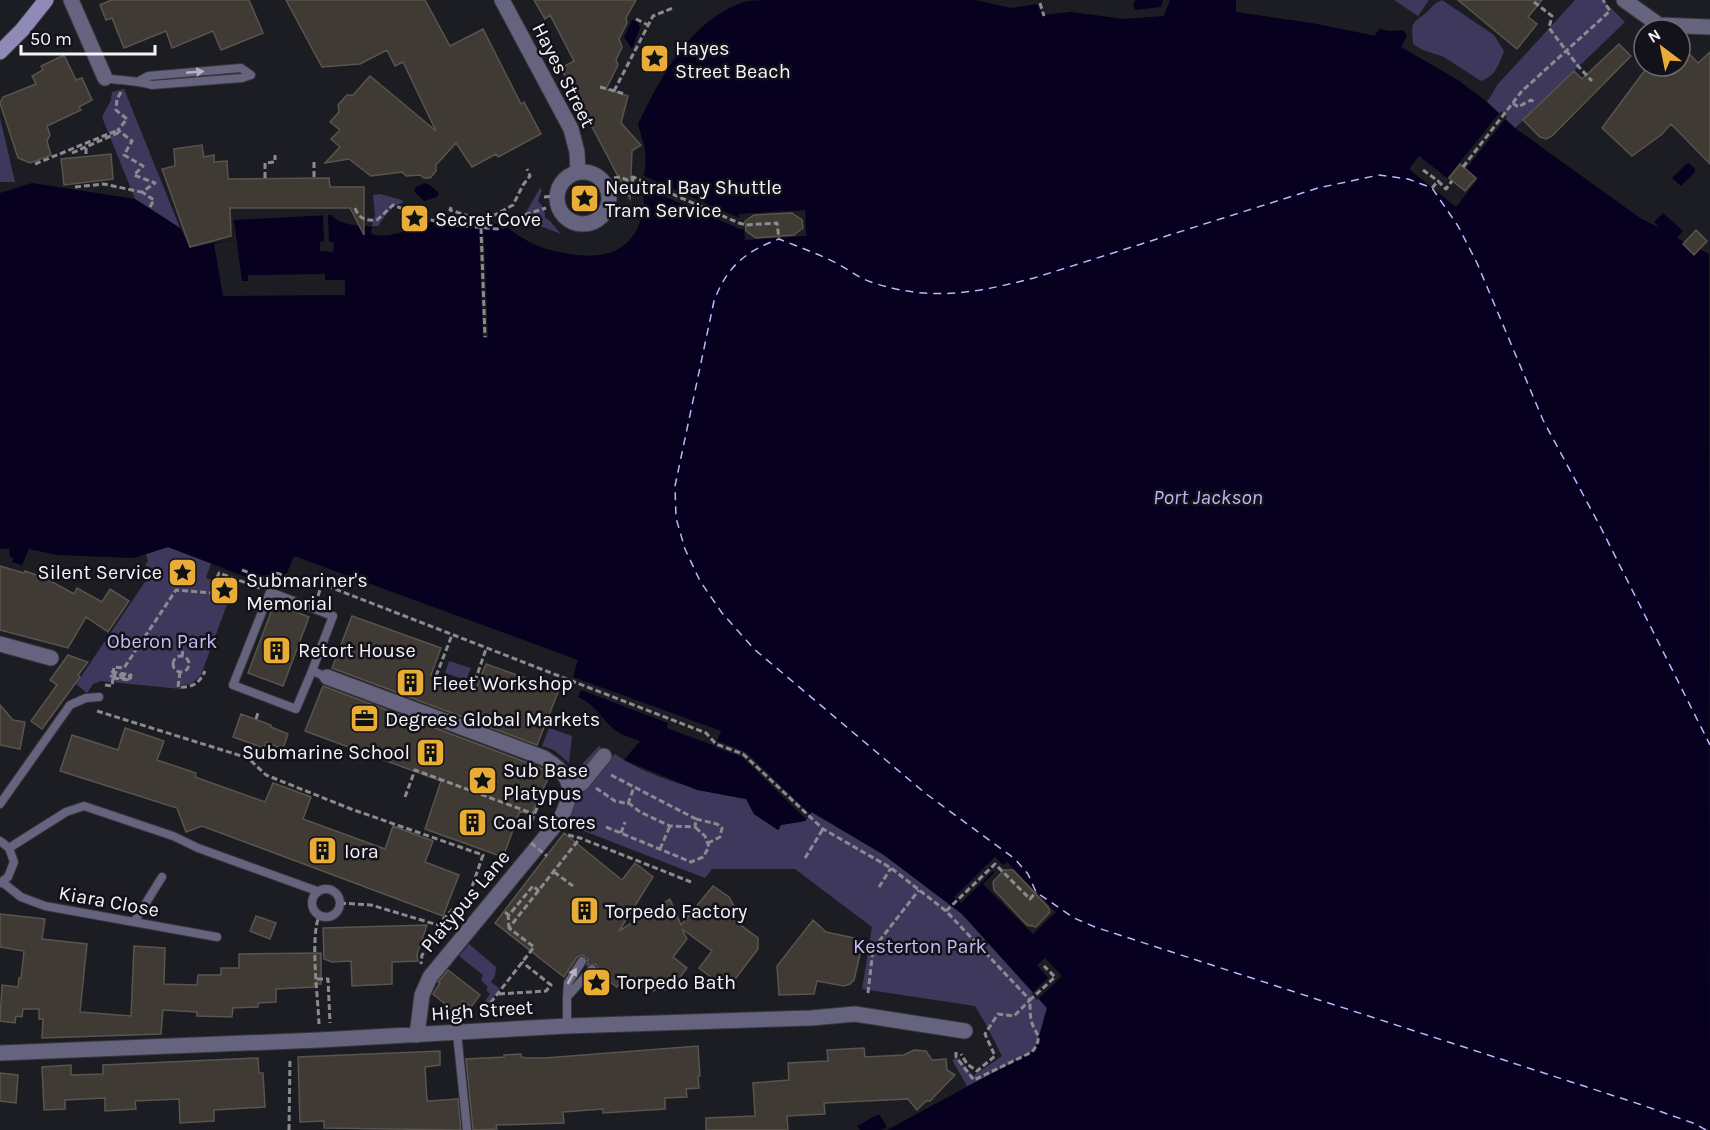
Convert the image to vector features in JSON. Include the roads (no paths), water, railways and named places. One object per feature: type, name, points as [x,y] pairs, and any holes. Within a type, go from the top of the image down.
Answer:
[{"type":"main road","points":[[0,52],[22,30],[46,0]]},
{"type":"street","points":[[71,0],[105,78]]},
{"type":"street","name":"Hayes Street","points":[[502,0],[571,129],[577,153],[578,172]]},
{"type":"street","points":[[1624,0],[1659,25],[1710,27]]},
{"type":"street","points":[[578,172],[592,173],[607,186],[610,200],[604,214],[591,223],[576,223],[563,215],[550,196],[566,178],[578,172]]},
{"type":"street","points":[[0,644],[51,658]]},
{"type":"street","points":[[327,677],[544,758],[565,774],[570,789],[582,783],[604,756]]},
{"type":"street","name":"Platypus Lane","points":[[417,1035],[422,995],[430,977],[561,818],[570,796],[570,789]]},
{"type":"street","name":"High Street","points":[[0,1053],[457,1034],[485,1030],[567,1026],[811,1018],[855,1014],[965,1031]]},
{"type":"lane","points":[[105,78],[139,81],[152,85],[242,78],[251,75],[241,68],[148,76],[139,81]]},
{"type":"lane","points":[[270,592],[333,616],[312,671],[296,709],[233,684],[270,592]]},
{"type":"lane","points":[[312,671],[327,677]]},
{"type":"lane","points":[[0,804],[70,705],[86,698],[99,697]]},
{"type":"lane","points":[[9,848],[66,812],[84,806],[173,836],[198,848],[317,891],[326,888],[334,891],[338,894],[340,908],[333,915],[319,916],[313,909],[311,904],[317,891]]},
{"type":"lane","points":[[0,840],[9,848],[14,862],[13,870],[1,882]]},
{"type":"lane","points":[[134,922],[162,877]]},
{"type":"lane","name":"Kiara Close","points":[[1,882],[21,897],[38,904],[217,937]]},
{"type":"lane","points":[[567,1026],[568,983],[582,961]]},
{"type":"lane","points":[[567,997],[592,969]]},
{"type":"lane","points":[[457,1034],[467,1130]]},
{"type":"water","name":"Port Jackson","points":[[764,0],[976,0],[1011,8],[1037,4],[1042,15],[1071,12],[1124,19],[1164,16],[1170,0],[1236,0],[1236,12],[1312,23],[1376,36],[1375,34],[1380,29],[1403,30],[1407,36],[1401,47],[1458,80],[1487,102],[1515,128],[1640,218],[1660,228],[1654,222],[1663,213],[1683,231],[1677,238],[1709,254],[1710,1130],[887,1130],[1035,1050],[1047,1008],[962,914],[884,855],[812,812],[805,821],[781,825],[778,830],[754,814],[746,799],[697,790],[624,760],[640,741],[618,732],[590,704],[578,697],[581,690],[668,723],[667,728],[715,746],[721,731],[573,677],[578,660],[294,556],[280,590],[168,547],[134,558],[58,555],[29,549],[22,565],[12,562],[13,558],[10,557],[9,549],[14,548],[0,549],[0,193],[32,183],[135,199],[180,228],[190,247],[233,240],[234,220],[331,215],[345,223],[372,227],[371,234],[381,235],[399,233],[446,220],[489,228],[495,224],[504,224],[527,241],[552,251],[583,256],[607,254],[626,244],[639,225],[644,208],[645,156],[638,124],[667,70],[691,38],[722,12],[741,3]]},
{"type":"water","points":[[1135,0],[1163,0],[1161,7],[1135,10],[1133,5]]},
{"type":"water","points":[[632,20],[638,22],[640,28],[632,49],[624,37]]},
{"type":"water","points":[[1689,163],[1695,172],[1681,186],[1672,178]]},
{"type":"water","points":[[424,183],[439,193],[437,197],[424,201],[414,191],[416,187]]},
{"type":"water","points":[[879,1114],[887,1127],[881,1130],[860,1130],[857,1126]]},
{"type":"place","name":"Hayes Street Beach","points":[[654,59]]},
{"type":"place","name":"Neutral Bay Shuttle Tram Service","points":[[584,199]]},
{"type":"place","name":"Secret Cove","points":[[414,219]]},
{"type":"place","name":"Silent Service","points":[[183,572]]},
{"type":"place","name":"Submariner's Memorial","points":[[225,591]]},
{"type":"place","name":"Retort House","points":[[277,650]]},
{"type":"place","name":"Fleet Workshop","points":[[411,683]]},
{"type":"place","name":"Degrees Global Markets","points":[[364,719]]},
{"type":"place","name":"Submarine School","points":[[431,752]]},
{"type":"place","name":"Sub Base Platypus","points":[[482,781]]},
{"type":"place","name":"Coal Stores","points":[[472,822]]},
{"type":"place","name":"Iora","points":[[323,851]]},
{"type":"place","name":"Torpedo Factory","points":[[584,911]]},
{"type":"place","name":"Torpedo Bath","points":[[596,982]]},
{"type":"park label","name":"Oberon Park","points":[[162,641]]},
{"type":"park label","name":"Kesterton Park","points":[[920,946]]}]
